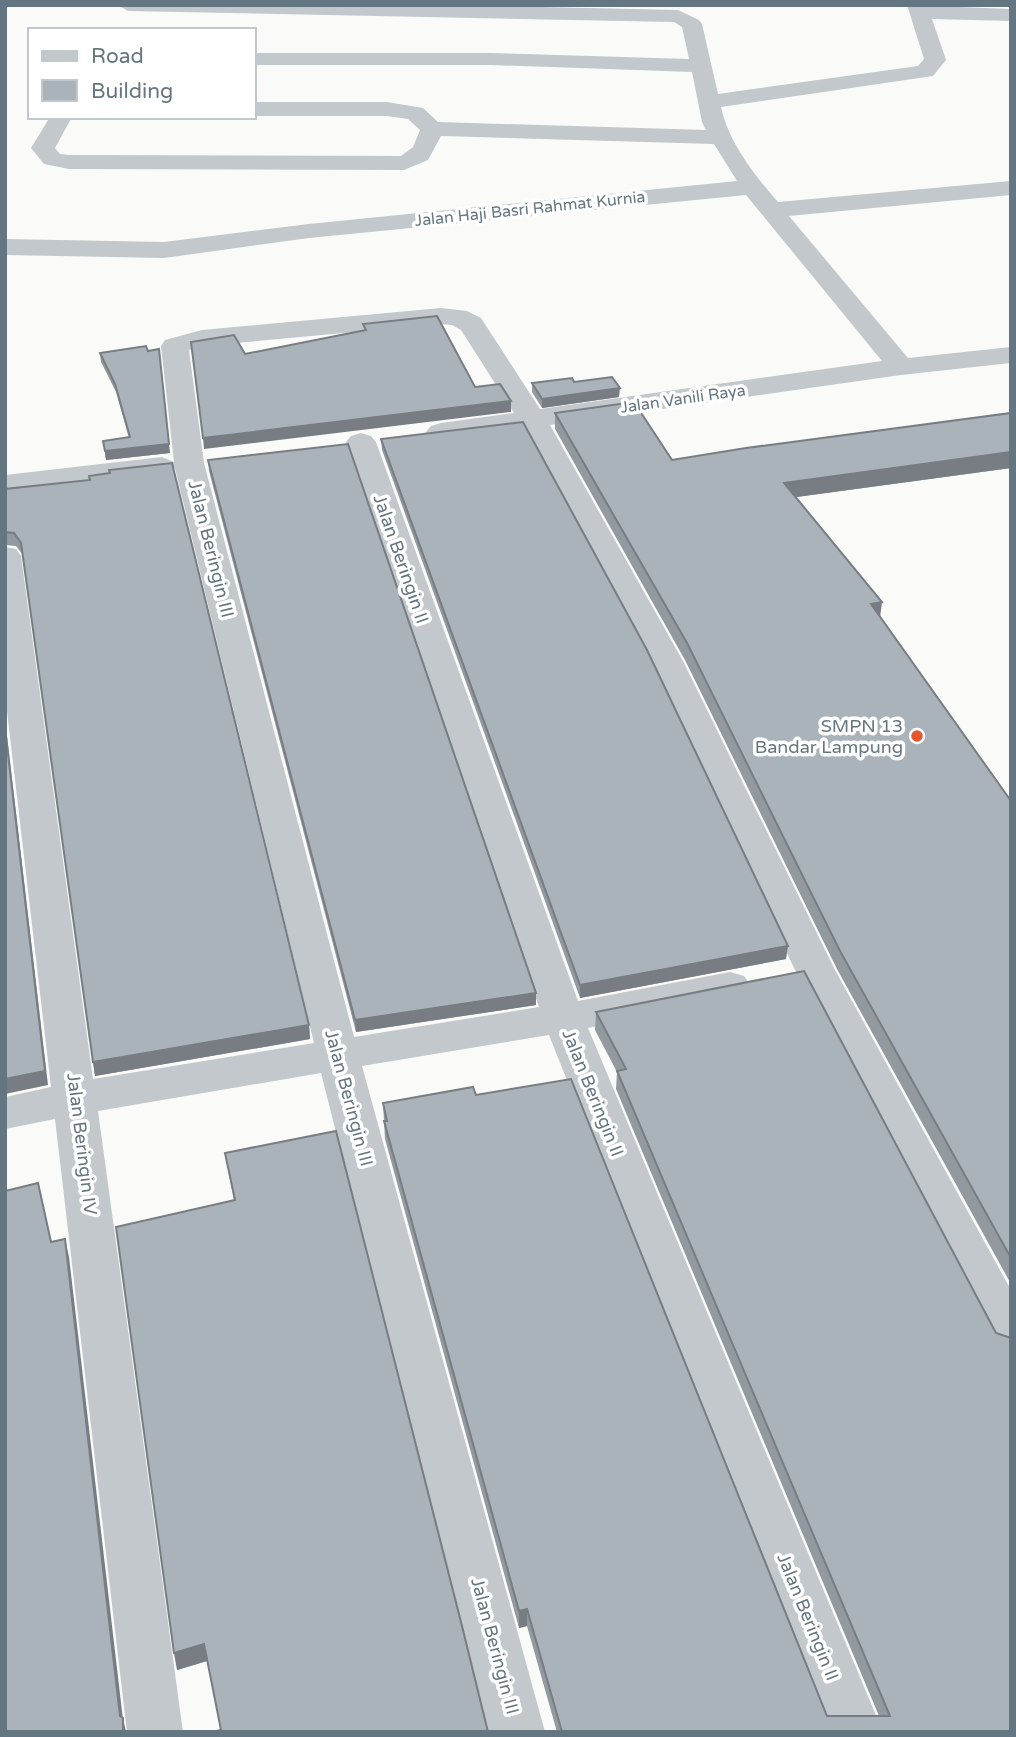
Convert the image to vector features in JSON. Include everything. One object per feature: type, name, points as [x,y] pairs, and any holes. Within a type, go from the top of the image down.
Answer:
[{"type":"street","points":[[709,102],[925,71],[935,60],[919,9],[1011,15]]},
{"type":"street","points":[[121,11],[678,16],[692,24],[713,122],[752,187],[901,367]]},
{"type":"street","points":[[491,59],[498,13]]},
{"type":"street","points":[[256,59],[491,59],[702,65]]},
{"type":"street","points":[[256,109],[387,109],[415,113],[432,129],[721,137]]},
{"type":"street","points":[[60,119],[43,148],[46,155],[57,161],[74,162],[404,163],[418,158],[425,150],[432,129]]},
{"type":"street","name":"Jalan Haji Basri Rahmat Kurnia","points":[[5,247],[164,250],[309,231],[752,187]]},
{"type":"street","points":[[773,210],[1011,188]]},
{"type":"street","name":"Jalan Beringin III","points":[[517,1732],[337,1052],[175,346],[182,342],[441,316],[458,317],[471,324],[533,421]]},
{"type":"street","name":"Jalan Vanili Raya","points":[[374,441],[533,421],[901,367],[1011,355]]},
{"type":"street","points":[[533,421],[666,661],[815,970],[1011,1336]]},
{"type":"street","name":"Jalan Beringin II","points":[[374,441],[563,1018],[855,1732]]},
{"type":"street","points":[[5,484],[202,461]]},
{"type":"street","name":"Jalan Beringin IV","points":[[5,556],[155,1732]]},
{"type":"street","points":[[5,1113],[337,1052],[563,1018],[815,970]]},
{"type":"building","points":[[437,316],[475,387],[500,384],[511,401],[203,438],[191,342],[234,335],[245,354],[366,330],[363,324]]},
{"type":"building","points":[[146,346],[148,351],[159,349],[169,444],[105,451],[103,441],[130,437],[115,384],[100,353]]},
{"type":"building","points":[[612,377],[620,388],[542,399],[532,383],[572,378],[574,382]]},
{"type":"building","points":[[634,402],[672,460],[1011,413],[1011,452],[784,483],[882,602],[871,604],[1011,801],[1011,1258],[840,951],[687,643],[555,413]]},
{"type":"building","points":[[523,422],[647,650],[788,946],[580,985],[381,439]]},
{"type":"building","points":[[348,444],[536,993],[355,1020],[208,460]]},
{"type":"building","points":[[172,463],[309,1025],[93,1062],[21,543],[14,533],[5,532],[5,489],[90,480],[89,476],[110,473],[109,470]]},
{"type":"building","points":[[5,728],[45,1071],[5,1079]]},
{"type":"building","points":[[804,971],[996,1333],[1011,1338],[1011,1732],[562,1732],[527,1609],[519,1611],[384,1121],[387,1121],[383,1103],[473,1087],[476,1095],[571,1079],[827,1716],[890,1716],[617,1071],[626,1069],[596,1012]]},
{"type":"building","points":[[336,1131],[488,1732],[212,1732],[221,1730],[204,1644],[174,1653],[116,1227],[235,1200],[225,1153]]},
{"type":"building","points":[[38,1183],[51,1242],[65,1239],[123,1732],[5,1732],[5,1191]]},
{"type":"place","name":"SMPN 13 Bandar Lampung","points":[[917,736]]}]
